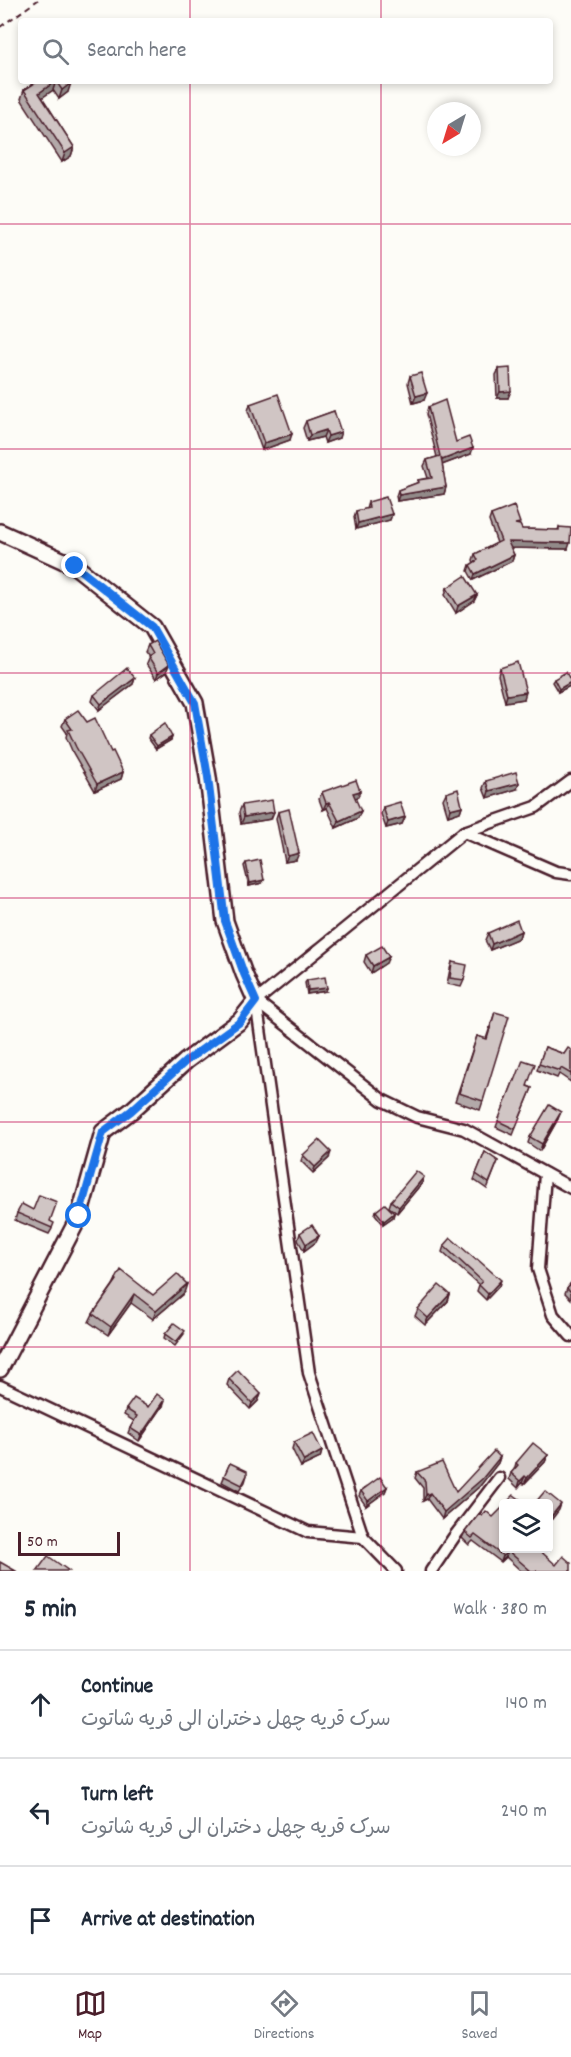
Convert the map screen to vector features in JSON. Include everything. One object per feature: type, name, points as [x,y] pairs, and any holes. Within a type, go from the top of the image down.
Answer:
[{"type":"street","points":[[0,532],[75,566],[152,627],[195,703],[208,777],[225,921],[256,1001],[309,1373],[363,1537],[396,1571]]},
{"type":"street","points":[[0,1369],[79,1216],[103,1132],[131,1111],[186,1061],[240,1022],[256,1001],[464,832],[536,807],[571,781]]},
{"type":"street","points":[[464,832],[556,872],[571,874]]},
{"type":"street","points":[[256,1001],[382,1100],[417,1117],[464,1129],[571,1188]]},
{"type":"street","points":[[545,1174],[538,1269],[553,1315],[571,1336]]},
{"type":"street","points":[[0,1386],[308,1532],[363,1537]]},
{"type":"street","points":[[431,1571],[454,1537],[500,1479]]},
{"type":"path","points":[[0,27],[38,0]]},
{"type":"building","points":[[33,84],[52,84],[39,93],[74,147],[65,153],[24,90]]},
{"type":"building","points":[[58,84],[70,84],[62,90]]},
{"type":"building","points":[[510,368],[511,391],[500,392],[499,369]]},
{"type":"building","points":[[421,373],[427,393],[416,396],[410,376]]},
{"type":"building","points":[[278,394],[292,434],[264,443],[250,404]]},
{"type":"building","points":[[445,400],[456,442],[469,437],[473,448],[442,460],[441,457],[446,487],[399,495],[398,490],[419,482],[418,480],[432,478],[427,460],[440,456],[428,407]]},
{"type":"building","points":[[334,411],[341,432],[328,436],[326,430],[310,435],[306,421]]},
{"type":"building","points":[[386,497],[392,514],[358,523],[356,511],[369,508],[368,502]]},
{"type":"building","points":[[514,506],[520,523],[515,524],[520,525],[522,529],[571,528],[570,543],[508,542],[514,555],[475,574],[470,565],[478,560],[475,554],[501,541],[491,515]]},
{"type":"building","points":[[465,576],[477,595],[458,606],[447,588]]},
{"type":"building","points":[[155,641],[169,665],[158,673],[148,657],[153,654],[148,645]]},
{"type":"building","points":[[518,662],[526,692],[507,695],[500,668]]},
{"type":"building","points":[[127,668],[135,678],[101,704],[94,695]]},
{"type":"building","points":[[566,672],[571,682],[559,689],[554,679]]},
{"type":"building","points":[[78,710],[87,722],[95,718],[123,772],[97,784],[76,747],[68,730],[72,729],[65,719]]},
{"type":"building","points":[[165,723],[172,737],[157,746],[149,735]]},
{"type":"building","points":[[516,772],[519,783],[489,791],[486,781]]},
{"type":"building","points":[[356,780],[360,791],[353,793],[361,811],[339,821],[329,802],[326,803],[322,792]]},
{"type":"building","points":[[458,789],[462,806],[450,809],[446,793]]},
{"type":"building","points":[[272,800],[274,812],[244,817],[242,805]]},
{"type":"building","points":[[400,802],[405,817],[388,822],[383,807]]},
{"type":"building","points":[[289,809],[299,853],[288,856],[278,812]]},
{"type":"building","points":[[260,860],[264,880],[250,883],[246,863]]},
{"type":"building","points":[[517,920],[521,931],[492,944],[488,933]]},
{"type":"building","points":[[382,946],[389,957],[373,966],[366,955]]},
{"type":"building","points":[[452,962],[467,965],[464,980],[450,978]]},
{"type":"building","points":[[325,977],[327,988],[308,990],[307,980]]},
{"type":"building","points":[[495,1012],[509,1016],[483,1101],[459,1093],[477,1036],[487,1039]]},
{"type":"building","points":[[545,1047],[564,1054],[568,1048],[571,1050],[571,1074],[561,1068],[560,1071],[539,1064]]},
{"type":"building","points":[[523,1060],[535,1064],[527,1086],[532,1088],[515,1129],[498,1121]]},
{"type":"building","points":[[549,1105],[561,1112],[542,1144],[530,1137]]},
{"type":"building","points":[[319,1140],[331,1152],[315,1167],[303,1155]]},
{"type":"building","points":[[485,1152],[498,1161],[489,1183],[476,1174]]},
{"type":"building","points":[[416,1171],[424,1177],[399,1207],[391,1201]]},
{"type":"building","points":[[39,1195],[57,1202],[50,1221],[54,1223],[52,1228],[17,1213],[22,1204],[33,1210]]},
{"type":"building","points":[[385,1204],[394,1213],[384,1221],[376,1211]]},
{"type":"building","points":[[312,1225],[319,1236],[306,1244],[300,1233]]},
{"type":"building","points":[[451,1238],[501,1280],[488,1294],[479,1285],[482,1281],[444,1246]]},
{"type":"building","points":[[121,1270],[153,1295],[177,1274],[187,1284],[156,1311],[134,1294],[111,1327],[93,1314],[117,1280]]},
{"type":"building","points":[[439,1285],[450,1294],[428,1318],[418,1309]]},
{"type":"building","points":[[174,1323],[185,1331],[176,1342],[165,1334]]},
{"type":"building","points":[[238,1370],[261,1394],[252,1403],[229,1379]]},
{"type":"building","points":[[157,1394],[165,1400],[141,1435],[130,1428],[137,1416],[126,1409],[134,1398],[148,1407]]},
{"type":"building","points":[[313,1433],[322,1451],[304,1461],[294,1442]]},
{"type":"building","points":[[533,1443],[548,1455],[527,1478],[525,1476],[520,1481],[511,1473],[518,1465],[516,1463]]},
{"type":"building","points":[[494,1451],[500,1457],[482,1479],[444,1512],[430,1493],[426,1495],[425,1481],[417,1472],[442,1462],[456,1492]]},
{"type":"building","points":[[230,1463],[247,1471],[242,1485],[224,1476]]},
{"type":"building","points":[[380,1477],[387,1487],[368,1501],[361,1491]]},
{"type":"building","points":[[545,1491],[561,1504],[553,1514],[553,1499],[538,1499]]},
{"type":"building","points":[[486,1511],[493,1517],[499,1511],[499,1553],[475,1535],[472,1538],[465,1532],[479,1514],[482,1516]]},
{"type":"building","points":[[510,1553],[543,1553],[556,1565],[563,1556],[571,1563],[571,1571],[531,1571]]},
{"type":"building","points":[[48,1556],[69,1571],[37,1571]]},
{"type":"building","points":[[0,1562],[16,1571],[0,1571]]},
{"type":"route","points":[[75,566],[152,627],[195,703],[208,777],[225,921],[256,1001],[240,1022],[186,1061],[131,1111],[103,1132],[79,1216]]}]
